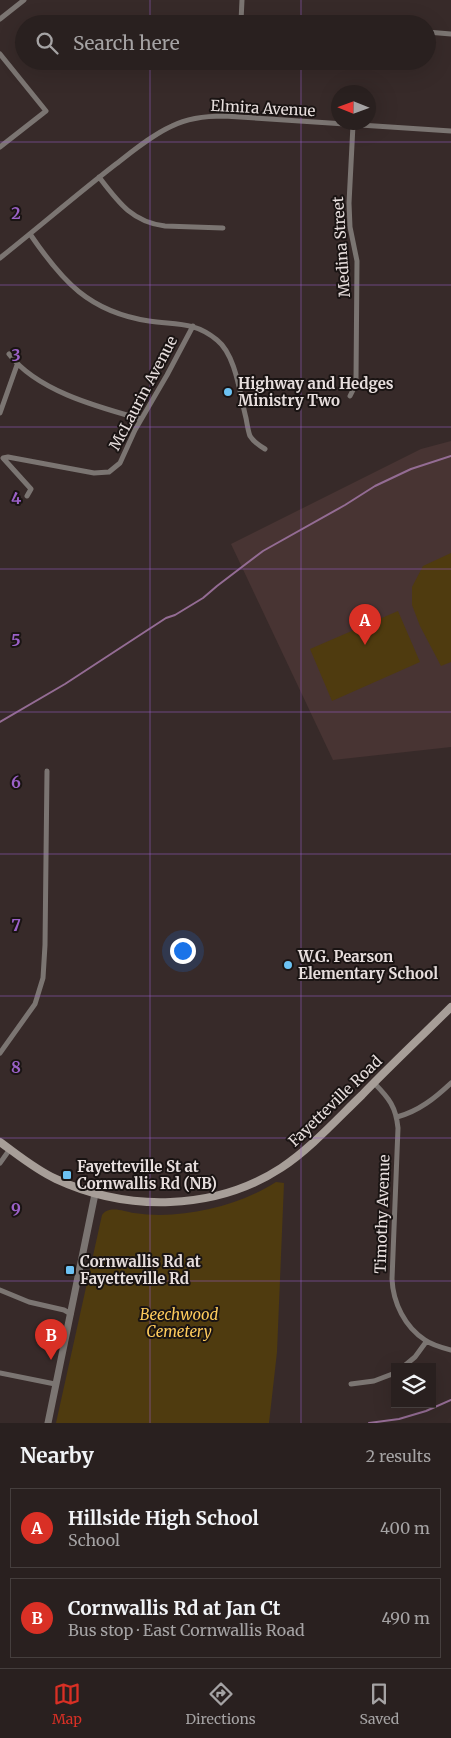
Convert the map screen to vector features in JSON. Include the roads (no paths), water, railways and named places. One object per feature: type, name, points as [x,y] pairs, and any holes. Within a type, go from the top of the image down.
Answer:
[{"type":"main road","name":"Fayetteville Road","points":[[0,1142],[54,1178],[95,1194],[123,1199],[163,1202],[205,1198],[237,1190],[262,1179],[308,1148],[451,1008]]},
{"type":"street","points":[[0,19],[24,0]]},
{"type":"street","points":[[241,15],[242,0]]},
{"type":"street","points":[[436,33],[451,34]]},
{"type":"street","points":[[0,54],[46,111],[0,147]]},
{"type":"street","name":"Elmira Avenue","points":[[0,258],[99,177],[158,133],[172,126],[209,116],[331,124]]},
{"type":"street","name":"Elmira Avenue","points":[[376,126],[451,131]]},
{"type":"street","name":"Medina Street","points":[[350,396],[356,380],[357,286],[357,261],[349,214],[353,130]]},
{"type":"street","points":[[99,177],[122,205],[139,219],[165,226],[223,228]]},
{"type":"street","points":[[30,234],[50,263],[70,285],[88,299],[131,318],[193,326],[206,331],[220,342],[231,360],[250,436],[265,449]]},
{"type":"street","name":"McLaurin Avenue","points":[[1,457],[89,472],[104,473],[112,470],[120,462],[141,419],[193,326]]},
{"type":"street","points":[[9,354],[17,365],[56,390],[112,411],[141,419]]},
{"type":"street","points":[[0,412],[17,365]]},
{"type":"street","name":"McLaurin Avenue","points":[[1,457],[31,490],[26,496]]},
{"type":"street","points":[[0,1053],[35,1004],[43,978],[47,771]]},
{"type":"street","name":"Timothy Avenue","points":[[374,1083],[390,1101],[397,1117],[398,1128],[392,1287],[397,1305],[406,1321],[426,1342]]},
{"type":"street","points":[[397,1117],[412,1112],[430,1102],[451,1083]]},
{"type":"street","points":[[0,1163],[10,1150]]},
{"type":"street","points":[[48,1423],[95,1194]]},
{"type":"street","points":[[0,1290],[11,1296],[64,1310],[71,1314]]},
{"type":"street","points":[[407,1363],[426,1342],[451,1350]]},
{"type":"street","points":[[0,1373],[55,1384]]},
{"type":"street","points":[[351,1384],[374,1380],[391,1374]]},
{"type":"waterway","points":[[0,722],[65,684],[166,618],[175,615],[203,598],[263,551],[375,486],[411,469],[451,456]]},
{"type":"waterway","points":[[369,1423],[399,1419],[426,1411],[451,1400]]},
{"type":"place","name":"Highway and Hedges Ministry Two","points":[[228,392]]},
{"type":"place","name":"Hillside High School","points":[[365,645]]},
{"type":"place","name":"W.G. Pearson Elementary School","points":[[288,965]]},
{"type":"place","name":"Fayetteville St at Cornwallis Rd (NB)","points":[[67,1175]]},
{"type":"place","name":"Cornwallis Rd at Fayetteville Rd","points":[[70,1270]]},
{"type":"place","name":"Cornwallis Rd at Jan Ct","points":[[51,1360]]},
{"type":"park label","name":"Beechwood Cemetery","points":[[179,1322]]}]
